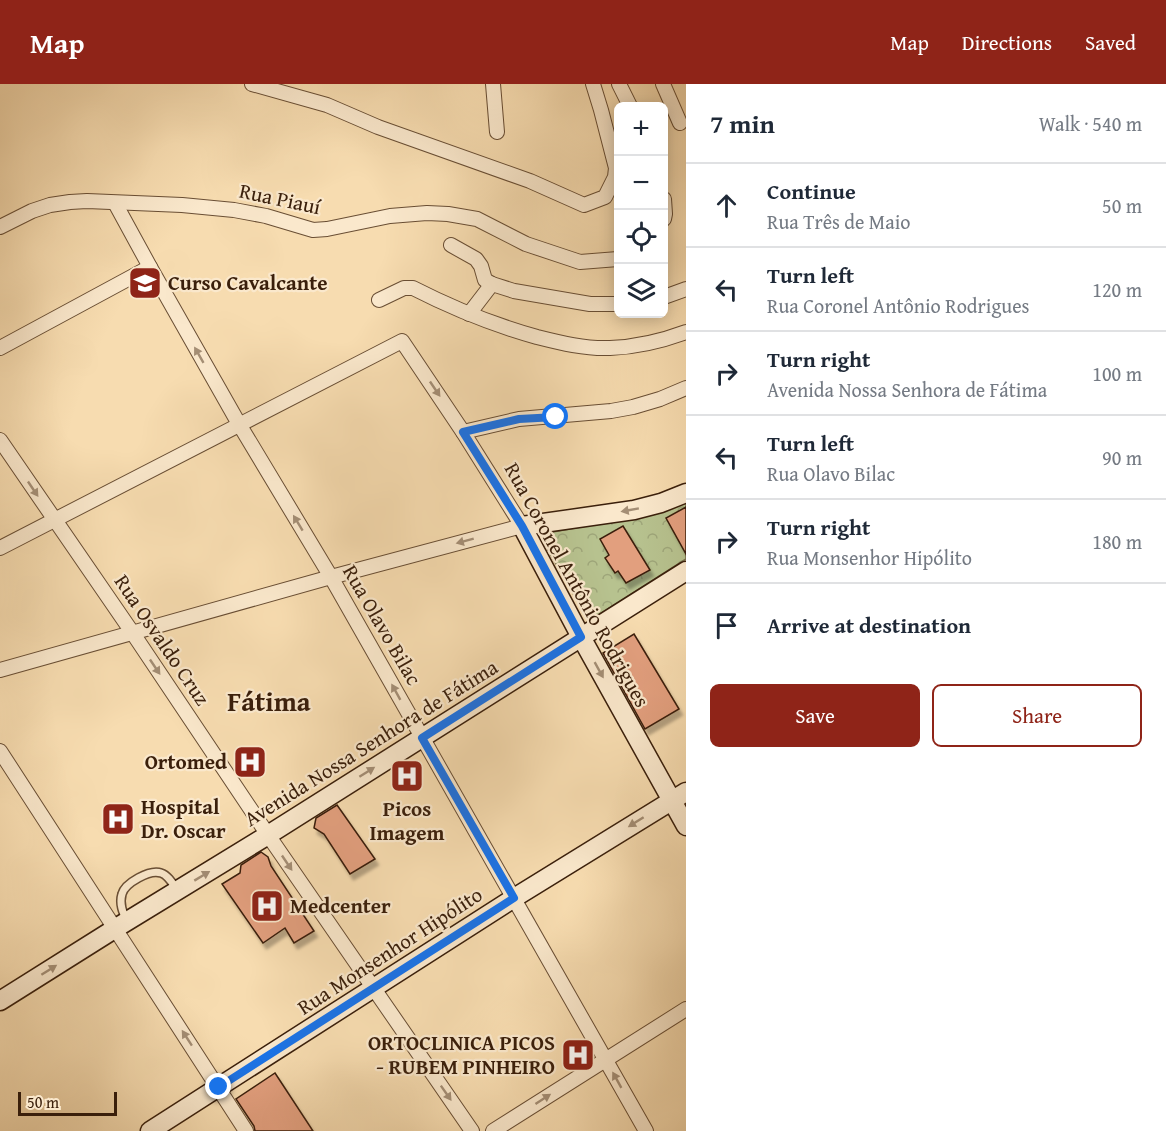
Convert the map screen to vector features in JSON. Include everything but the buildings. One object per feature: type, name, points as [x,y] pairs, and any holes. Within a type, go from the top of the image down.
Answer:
[{"type":"street","points":[[252,84],[327,105],[378,127],[530,181],[584,205],[605,197],[615,177],[616,168],[593,84]]},
{"type":"street","points":[[493,84],[496,132]]},
{"type":"street","points":[[619,84],[628,102]]},
{"type":"street","points":[[663,84],[680,123]]},
{"type":"street","name":"Rua Piauí","points":[[0,227],[50,205],[87,201],[182,205],[234,210],[266,216],[313,230],[390,216],[448,214],[477,219],[526,244],[580,262],[614,259]]},
{"type":"street","name":"Rua Olavo Bilac","points":[[115,203],[239,424],[331,577],[646,1131]]},
{"type":"street","points":[[451,245],[476,259],[481,266],[485,280],[492,284],[514,291],[590,304],[614,304]]},
{"type":"street","points":[[0,348],[150,267]]},
{"type":"street","points":[[469,314],[492,284]]},
{"type":"street","points":[[379,300],[404,288],[413,288],[447,305],[511,330],[571,346],[608,348],[630,346],[686,332]]},
{"type":"street","points":[[668,295],[686,289]]},
{"type":"street","name":"Rua Coronel Antônio Rodrigues","points":[[239,424],[402,341],[522,526],[581,637],[679,796],[686,826]]},
{"type":"street","points":[[463,432],[519,419],[633,407],[686,388]]},
{"type":"street","points":[[0,548],[239,424]]},
{"type":"street","name":"Rua Osvaldo Cruz","points":[[0,440],[472,1131]]},
{"type":"street","points":[[0,670],[522,526],[634,510],[686,493]]},
{"type":"street","name":"Avenida Nossa Senhora de Fátima","points":[[0,1001],[686,571]]},
{"type":"street","points":[[0,751],[121,925],[246,1131]]},
{"type":"street","name":"Rua Monsenhor Hipólito","points":[[150,1131],[514,898],[679,796]]},
{"type":"street","points":[[493,1131],[686,1010]]},
{"type":"lane","points":[[121,925],[124,889],[138,878],[150,873],[161,873],[166,875],[178,890]]},
{"type":"green space","points":[[686,502],[686,559],[589,621],[545,545],[547,533],[615,521]]},
{"type":"place","name":"Curso Cavalcante","points":[[145,283]]},
{"type":"place","name":"Ortomed","points":[[250,762]]},
{"type":"place","name":"Picos Imagem","points":[[407,776]]},
{"type":"place","name":"Hospital Dr. Oscar","points":[[118,819]]},
{"type":"place","name":"Medcenter","points":[[267,906]]},
{"type":"place","name":"ORTOCLINICA PICOS - RUBEM PINHEIRO","points":[[578,1055]]},
{"type":"district","name":"Fátima","points":[[269,702]]},
{"type":"route","points":[[219,1087],[514,898],[422,738],[581,637],[522,526],[463,432],[519,419],[556,417]]}]
